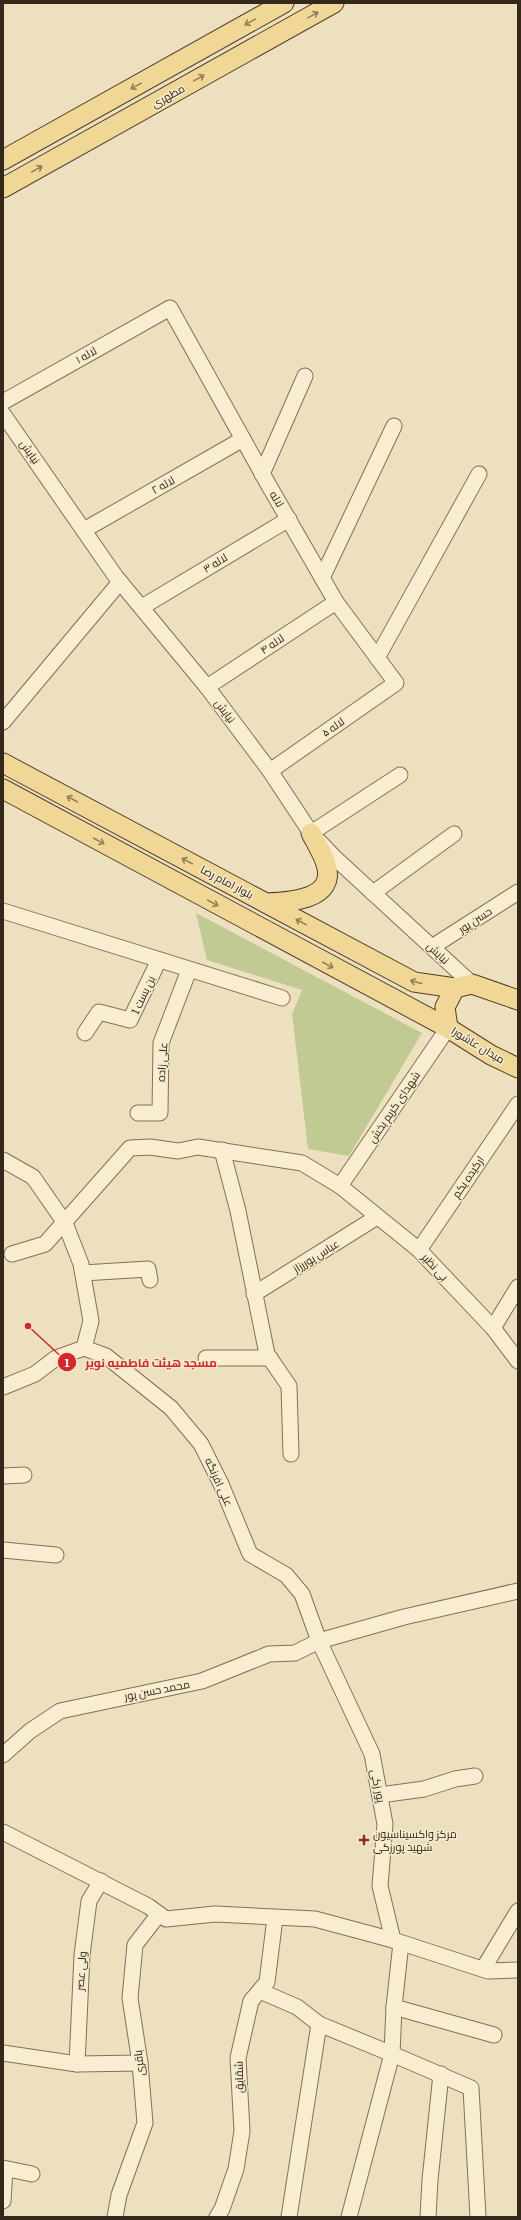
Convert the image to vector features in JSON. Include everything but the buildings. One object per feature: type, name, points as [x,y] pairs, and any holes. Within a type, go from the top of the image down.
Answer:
[{"type":"main road","points":[[3,160],[284,3]]},
{"type":"main road","name":"مطهری","points":[[3,188],[334,3]]},
{"type":"main road","name":"بلوار امام رضا","points":[[3,763],[414,982],[463,986]]},
{"type":"main road","points":[[3,789],[448,1028]]},
{"type":"main road","points":[[266,903],[290,902],[317,894],[327,881],[327,865],[311,833]]},
{"type":"main road","points":[[463,986],[518,1000]]},
{"type":"main road","name":"میدان عاشورا","points":[[463,986],[446,1007],[448,1028],[491,1055],[518,1068]]},
{"type":"street","name":"لاله ۱","points":[[3,402],[170,308]]},
{"type":"street","name":"لاله","points":[[170,308],[262,474],[336,602],[396,683]]},
{"type":"street","points":[[262,474],[305,376]]},
{"type":"street","name":"نیایش","points":[[3,414],[120,582],[207,687],[270,771],[311,833],[432,947],[463,986]]},
{"type":"street","points":[[322,578],[394,426]]},
{"type":"street","name":"لاله ۲","points":[[84,530],[243,439]]},
{"type":"street","points":[[377,658],[479,474]]},
{"type":"street","name":"لاله ۳","points":[[142,608],[289,519]]},
{"type":"street","points":[[3,722],[120,582]]},
{"type":"street","name":"لاله ۴","points":[[207,687],[336,602]]},
{"type":"street","name":"لاله ۵","points":[[270,771],[396,683]]},
{"type":"street","points":[[311,833],[400,775]]},
{"type":"street","points":[[373,893],[454,834]]},
{"type":"street","name":"حسن پور","points":[[432,947],[518,892]]},
{"type":"street","points":[[3,910],[189,970],[282,998]]},
{"type":"street","name":"بن بست 1","points":[[85,1033],[99,1012],[130,1020],[159,960]]},
{"type":"street","name":"علی زاده","points":[[138,1113],[160,1113],[161,1043],[189,970]]},
{"type":"street","name":"شهدای کریم بخش","points":[[340,1186],[448,1028]]},
{"type":"street","name":"ارکیده یکم","points":[[419,1250],[518,1104]]},
{"type":"street","name":"بی نظیر","points":[[65,1223],[130,1148],[150,1147],[178,1151],[198,1147],[267,1159],[302,1163],[340,1186],[419,1250],[493,1328],[518,1361]]},
{"type":"street","points":[[222,1150],[238,1211],[267,1354],[289,1386],[290,1454]]},
{"type":"street","points":[[3,1160],[33,1177],[65,1223],[83,1272],[91,1321],[84,1348],[56,1358],[35,1374],[3,1387]]},
{"type":"street","name":"عباس پوررزاز","points":[[254,1294],[377,1217]]},
{"type":"street","points":[[12,1254],[45,1244],[65,1223]]},
{"type":"street","points":[[83,1272],[148,1269],[150,1280]]},
{"type":"street","points":[[493,1328],[518,1288]]},
{"type":"street","name":"علی افرنگه","points":[[84,1348],[106,1356],[171,1408],[201,1444],[221,1484],[250,1554],[286,1575],[302,1594],[319,1641]]},
{"type":"street","points":[[206,1358],[270,1358]]},
{"type":"street","points":[[3,1476],[24,1475]]},
{"type":"street","points":[[3,1550],[56,1555]]},
{"type":"street","name":"محمد حسن پور","points":[[3,1755],[30,1731],[60,1712],[202,1681],[269,1654],[295,1653],[319,1641],[404,1617],[518,1591]]},
{"type":"street","name":"پور زکی","points":[[319,1641],[372,1754],[385,1824],[380,1886],[397,1941],[392,2054],[349,2217]]},
{"type":"street","points":[[380,1795],[424,1790],[455,1778],[475,1776]]},
{"type":"street","points":[[3,1832],[101,1881],[166,1919],[215,1914],[275,1918],[295,1916],[315,1919],[397,1941],[518,1981]]},
{"type":"street","name":"ولی عصر","points":[[77,2064],[82,1955],[89,1901],[101,1881]]},
{"type":"street","points":[[485,1970],[518,1911]]},
{"type":"street","name":"باقری","points":[[115,2217],[119,2195],[145,2123],[140,2063],[130,1998],[135,1945],[159,1914]]},
{"type":"street","name":"شقایق","points":[[217,2217],[222,2209],[236,2169],[242,2131],[238,2058],[251,2001],[267,1982],[275,1918]]},
{"type":"street","points":[[485,1970],[518,1970]]},
{"type":"street","points":[[260,1991],[297,2007],[319,2024],[441,2074],[471,2088],[478,2217]]},
{"type":"street","points":[[394,2007],[494,2035]]},
{"type":"street","points":[[289,2217],[319,2024]]},
{"type":"street","points":[[3,2053],[77,2064],[140,2063]]},
{"type":"street","points":[[428,2217],[430,2180],[441,2074]]},
{"type":"street","points":[[3,2201],[4,2168],[32,2174]]},
{"type":"green space","points":[[196,913],[422,1033],[349,1156],[308,1149],[292,1014],[302,990],[207,960]]},
{"type":"place","name":"مسجد هیئت فاطمیه نویر","points":[[28,1326]]},
{"type":"place","name":"مرکز واکسیناسیون شهید پورزکی","points":[[364,1840]]}]
